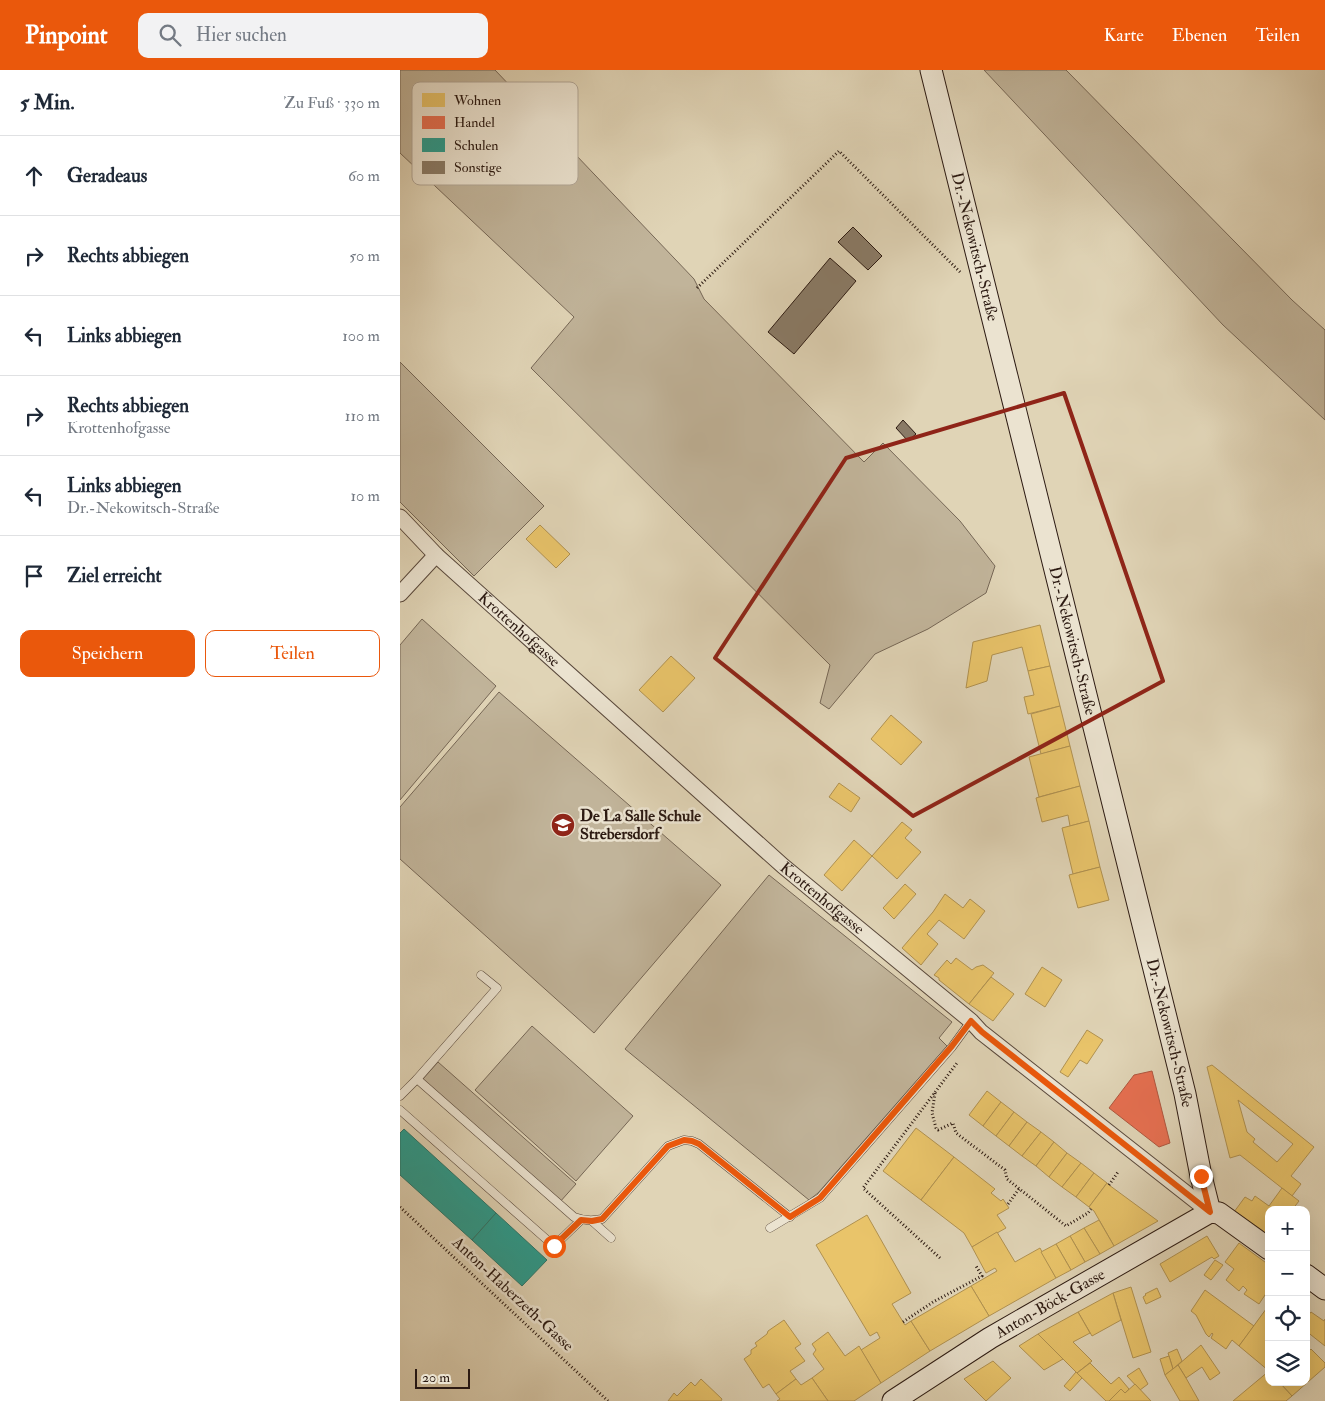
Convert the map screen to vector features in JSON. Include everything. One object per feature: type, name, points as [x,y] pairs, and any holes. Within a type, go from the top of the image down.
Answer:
[{"type":"main road","name":"Dr.-Nekowitsch-Straße","points":[[931,70],[1185,1094],[1210,1212]]},
{"type":"main road","name":"Krottenhofgasse","points":[[1210,1212],[1219,1213],[1265,1246]]},
{"type":"main road","name":"Anton-Böck-Gasse","points":[[893,1401],[990,1338],[1210,1212]]},
{"type":"main road","points":[[1310,1279],[1325,1289]]},
{"type":"street","name":"Krottenhofgasse","points":[[400,517],[436,555],[783,866],[982,1032],[1210,1212]]},
{"type":"street","points":[[400,594],[436,555]]},
{"type":"lane","points":[[400,1096],[497,988],[481,975]]},
{"type":"lane","points":[[770,1228],[820,1198],[952,1046],[971,1021]]},
{"type":"lane","points":[[417,1079],[574,1217],[581,1220],[592,1221],[602,1219],[668,1146],[684,1140],[699,1144],[790,1217]]},
{"type":"lane","points":[[400,1110],[554,1246],[581,1220]]},
{"type":"lane","points":[[592,1221],[611,1238]]},
{"type":"path","points":[[697,288],[839,151],[962,274]]},
{"type":"path","points":[[940,1258],[863,1188],[960,1059]]},
{"type":"path","points":[[935,1093],[932,1112],[936,1128],[938,1130],[953,1123],[956,1133],[1005,1170],[1007,1179],[1066,1226],[1088,1213],[1091,1209]]},
{"type":"path","points":[[1110,1184],[1118,1172]]},
{"type":"path","points":[[1008,1204],[1019,1189]]},
{"type":"path","name":"Anton-Haberzeth-Gasse","points":[[400,1207],[608,1401]]},
{"type":"path","points":[[903,1322],[932,1302],[982,1276],[976,1266]]},
{"type":"highlighted area","points":[[1064,393],[1163,681],[913,816],[715,658],[846,458]]},
{"type":"shaded area","points":[[400,70],[495,70],[506,82],[412,82],[412,164],[400,153]]},
{"type":"shaded area","points":[[984,70],[1066,70],[1292,300],[1325,330],[1325,420],[1223,325]]},
{"type":"shaded area","points":[[578,157],[694,279],[704,299],[864,462],[883,443],[960,521],[995,566],[986,593],[928,629],[875,654],[829,709],[820,703],[830,665],[531,368],[574,317],[434,185],[578,185]]},
{"type":"shaded area","points":[[400,362],[544,506],[474,576],[400,502]]},
{"type":"shaded area","points":[[422,619],[496,686],[400,800],[400,645]]},
{"type":"shaded area","points":[[499,692],[721,885],[594,1033],[400,859],[400,807]]},
{"type":"shaded area","points":[[769,875],[952,1022],[939,1038],[947,1046],[818,1193],[809,1200],[625,1049]]},
{"type":"shaded area","points":[[532,1026],[633,1116],[576,1181],[475,1090]]},
{"type":"shaded area","points":[[438,1062],[576,1184],[559,1203],[422,1080]]},
{"type":"building: Wohnen","points":[[540,525],[570,554],[556,568],[526,539]]},
{"type":"building: Wohnen","points":[[1040,625],[1050,666],[1028,671],[1022,647],[992,655],[987,681],[966,688],[973,642]]},
{"type":"building: Wohnen","points":[[671,656],[695,678],[663,712],[639,690]]},
{"type":"building: Wohnen","points":[[1050,666],[1060,706],[1028,714],[1024,697],[1034,695],[1028,671]]},
{"type":"building: Wohnen","points":[[1060,706],[1070,746],[1041,754],[1031,714]]},
{"type":"building: Wohnen","points":[[891,715],[922,742],[901,765],[871,739]]},
{"type":"building: Wohnen","points":[[1070,746],[1080,786],[1039,797],[1029,757]]},
{"type":"building: Wohnen","points":[[839,783],[860,798],[851,812],[829,797]]},
{"type":"building: Wohnen","points":[[1080,786],[1089,821],[1070,826],[1068,815],[1042,822],[1036,798]]},
{"type":"building: Wohnen","points":[[1089,821],[1100,867],[1073,874],[1062,828]]},
{"type":"building: Wohnen","points":[[902,822],[912,830],[905,838],[921,852],[897,879],[872,856]]},
{"type":"building: Wohnen","points":[[854,840],[872,856],[842,891],[824,875]]},
{"type":"building: Wohnen","points":[[1100,867],[1109,900],[1078,908],[1069,875]]},
{"type":"building: Wohnen","points":[[905,884],[916,894],[894,919],[883,908]]},
{"type":"building: Wohnen","points":[[945,894],[963,908],[970,899],[985,911],[964,939],[939,920],[927,934],[938,944],[921,965],[902,948],[933,912]]},
{"type":"building: Wohnen","points":[[956,958],[972,970],[983,965],[994,973],[969,1004],[934,975],[947,960],[951,964]]},
{"type":"building: Wohnen","points":[[1042,967],[1062,980],[1045,1007],[1025,994]]},
{"type":"building: Wohnen","points":[[991,977],[1014,994],[993,1021],[969,1004]]},
{"type":"building: Wohnen","points":[[1087,1030],[1103,1040],[1087,1064],[1080,1060],[1068,1077],[1060,1072]]},
{"type":"building: Wohnen","points":[[1212,1065],[1314,1147],[1291,1176],[1301,1184],[1292,1196],[1240,1155],[1230,1158],[1207,1067]],"holes":[[[1238,1100],[1293,1144],[1277,1162],[1253,1142],[1255,1139],[1247,1132]]]},
{"type":"building: Wohnen","points":[[987,1091],[1001,1102],[983,1126],[969,1115]]},
{"type":"building: Wohnen","points":[[1001,1102],[1014,1112],[996,1136],[983,1126]]},
{"type":"building: Wohnen","points":[[1014,1112],[1027,1122],[1009,1146],[996,1136]]},
{"type":"building: Wohnen","points":[[1027,1122],[1041,1132],[1022,1156],[1009,1146]]},
{"type":"building: Wohnen","points":[[916,1128],[954,1157],[921,1200],[883,1171]]},
{"type":"building: Wohnen","points":[[1041,1132],[1054,1142],[1036,1166],[1022,1156]]},
{"type":"building: Wohnen","points":[[1054,1142],[1067,1153],[1049,1177],[1036,1166]]},
{"type":"building: Wohnen","points":[[1067,1153],[1081,1163],[1062,1187],[1049,1177]]},
{"type":"building: Wohnen","points":[[954,1157],[995,1189],[991,1193],[1001,1201],[1003,1199],[1009,1208],[997,1215],[1006,1228],[972,1247],[964,1233],[921,1200]]},
{"type":"building: Wohnen","points":[[1081,1163],[1094,1173],[1076,1197],[1062,1187]]},
{"type":"building: Wohnen","points":[[1094,1173],[1107,1183],[1089,1207],[1076,1197]]},
{"type":"building: Wohnen","points":[[1107,1183],[1158,1221],[1114,1246],[1094,1211],[1089,1207]]},
{"type":"building: Wohnen","points":[[1282,1188],[1299,1201],[1295,1206],[1269,1206]]},
{"type":"building: Wohnen","points":[[1255,1196],[1269,1206],[1265,1206],[1265,1233],[1234,1212],[1245,1197],[1252,1201]]},
{"type":"building: Wohnen","points":[[867,1215],[911,1293],[892,1304],[905,1325],[911,1321],[930,1351],[881,1383],[861,1350],[880,1338],[877,1332],[870,1336],[816,1245]]},
{"type":"building: Wohnen","points":[[1099,1220],[1114,1246],[1100,1254],[1084,1228]]},
{"type":"building: Wohnen","points":[[1084,1228],[1100,1254],[1085,1262],[1070,1236]]},
{"type":"building: Wohnen","points":[[997,1232],[1015,1262],[1040,1248],[1056,1278],[989,1316],[971,1286],[997,1271],[995,1268],[986,1273],[972,1247]]},
{"type":"building: Wohnen","points":[[1070,1236],[1085,1262],[1071,1270],[1056,1244]]},
{"type":"building: Wohnen","points":[[1207,1236],[1219,1256],[1214,1259],[1212,1257],[1170,1282],[1160,1264]]},
{"type":"building: Wohnen","points":[[1239,1243],[1265,1262],[1265,1295],[1259,1304],[1244,1294],[1247,1290],[1243,1286],[1239,1291],[1226,1280],[1234,1269],[1225,1262]]},
{"type":"building: Wohnen","points":[[1056,1244],[1071,1270],[1056,1278],[1041,1252]]},
{"type":"building: Wohnen","points":[[1215,1260],[1223,1265],[1211,1280],[1204,1275]]},
{"type":"building: Wohnen","points":[[971,1286],[989,1316],[930,1351],[911,1321]]},
{"type":"building: Wohnen","points":[[1131,1287],[1151,1352],[1133,1358],[1113,1293]]},
{"type":"building: Wohnen","points":[[1157,1288],[1161,1297],[1146,1304],[1143,1297],[1145,1294]]},
{"type":"building: Wohnen","points":[[1205,1290],[1254,1326],[1239,1346],[1232,1340],[1226,1349],[1211,1338],[1212,1333],[1209,1337],[1196,1315],[1191,1311]]},
{"type":"building: Wohnen","points":[[1113,1293],[1121,1320],[1092,1336],[1078,1312]]},
{"type":"building: Wohnen","points":[[1265,1310],[1265,1368],[1239,1346]]},
{"type":"building: Wohnen","points":[[1078,1312],[1090,1333],[1073,1342],[1092,1361],[1077,1373],[1038,1334]]},
{"type":"building: Wohnen","points":[[1311,1312],[1324,1321],[1325,1319],[1325,1346],[1310,1334]]},
{"type":"building: Wohnen","points":[[784,1320],[801,1344],[795,1348],[805,1361],[790,1371],[796,1379],[776,1394],[769,1384],[763,1388],[744,1359],[757,1346],[755,1343]]},
{"type":"building: Wohnen","points":[[828,1332],[845,1356],[859,1346],[881,1383],[854,1401],[828,1401],[812,1378],[824,1369],[813,1354],[816,1350],[812,1344]]},
{"type":"building: Wohnen","points":[[1038,1334],[1063,1359],[1044,1370],[1019,1346]]},
{"type":"building: Wohnen","points":[[1201,1345],[1220,1373],[1210,1380],[1202,1367],[1186,1378],[1178,1365]]},
{"type":"building: Wohnen","points":[[1177,1349],[1182,1361],[1173,1369],[1168,1353]]},
{"type":"building: Wohnen","points":[[1310,1350],[1325,1363],[1325,1367],[1310,1380]]},
{"type":"building: Wohnen","points":[[1169,1356],[1173,1369],[1165,1375],[1160,1359]]},
{"type":"building: Wohnen","points":[[993,1361],[1011,1378],[986,1401],[964,1379]]},
{"type":"building: Wohnen","points":[[1090,1363],[1111,1384],[1119,1377],[1129,1389],[1125,1393],[1121,1389],[1109,1401],[1106,1401],[1077,1373]]},
{"type":"building: Wohnen","points":[[1178,1365],[1199,1401],[1180,1401],[1165,1375]]},
{"type":"building: Wohnen","points":[[1139,1368],[1148,1384],[1140,1390],[1127,1376]]},
{"type":"building: Wohnen","points":[[1076,1372],[1082,1378],[1070,1391],[1064,1386]]},
{"type":"building: Wohnen","points":[[1265,1374],[1265,1386],[1283,1386],[1292,1396],[1286,1401],[1233,1401]]},
{"type":"building: Wohnen","points":[[812,1378],[828,1401],[777,1401],[780,1399],[776,1394],[796,1379],[801,1385]]},
{"type":"building: Wohnen","points":[[701,1379],[722,1399],[721,1401],[668,1401],[674,1393],[677,1396],[691,1382],[695,1386]]},
{"type":"building: Wohnen","points":[[1135,1384],[1151,1401],[1109,1401],[1121,1389],[1125,1393]]},
{"type":"building: Wohnen","points":[[1283,1386],[1303,1386],[1292,1396]]},
{"type":"building: Handel","points":[[1152,1071],[1170,1143],[1159,1147],[1109,1108],[1134,1075]]},
{"type":"building: Schulen","points":[[404,1129],[496,1213],[472,1240],[400,1175],[400,1133]]},
{"type":"building: Schulen","points":[[496,1213],[547,1260],[522,1286],[472,1240]]},
{"type":"building: Sonstige","points":[[853,227],[882,256],[868,270],[838,242]]},
{"type":"building: Sonstige","points":[[830,258],[856,281],[794,354],[768,332]]},
{"type":"building: Sonstige","points":[[903,420],[916,434],[908,441],[896,428]]},
{"type":"place","name":"De La Salle Schule Strebersdorf","points":[[563,825]]},
{"type":"route","points":[[554,1246],[581,1220],[592,1221],[602,1219],[668,1146],[684,1140],[699,1144],[790,1217],[820,1198],[952,1046],[971,1021],[982,1032],[1210,1212],[1201,1176]]}]
